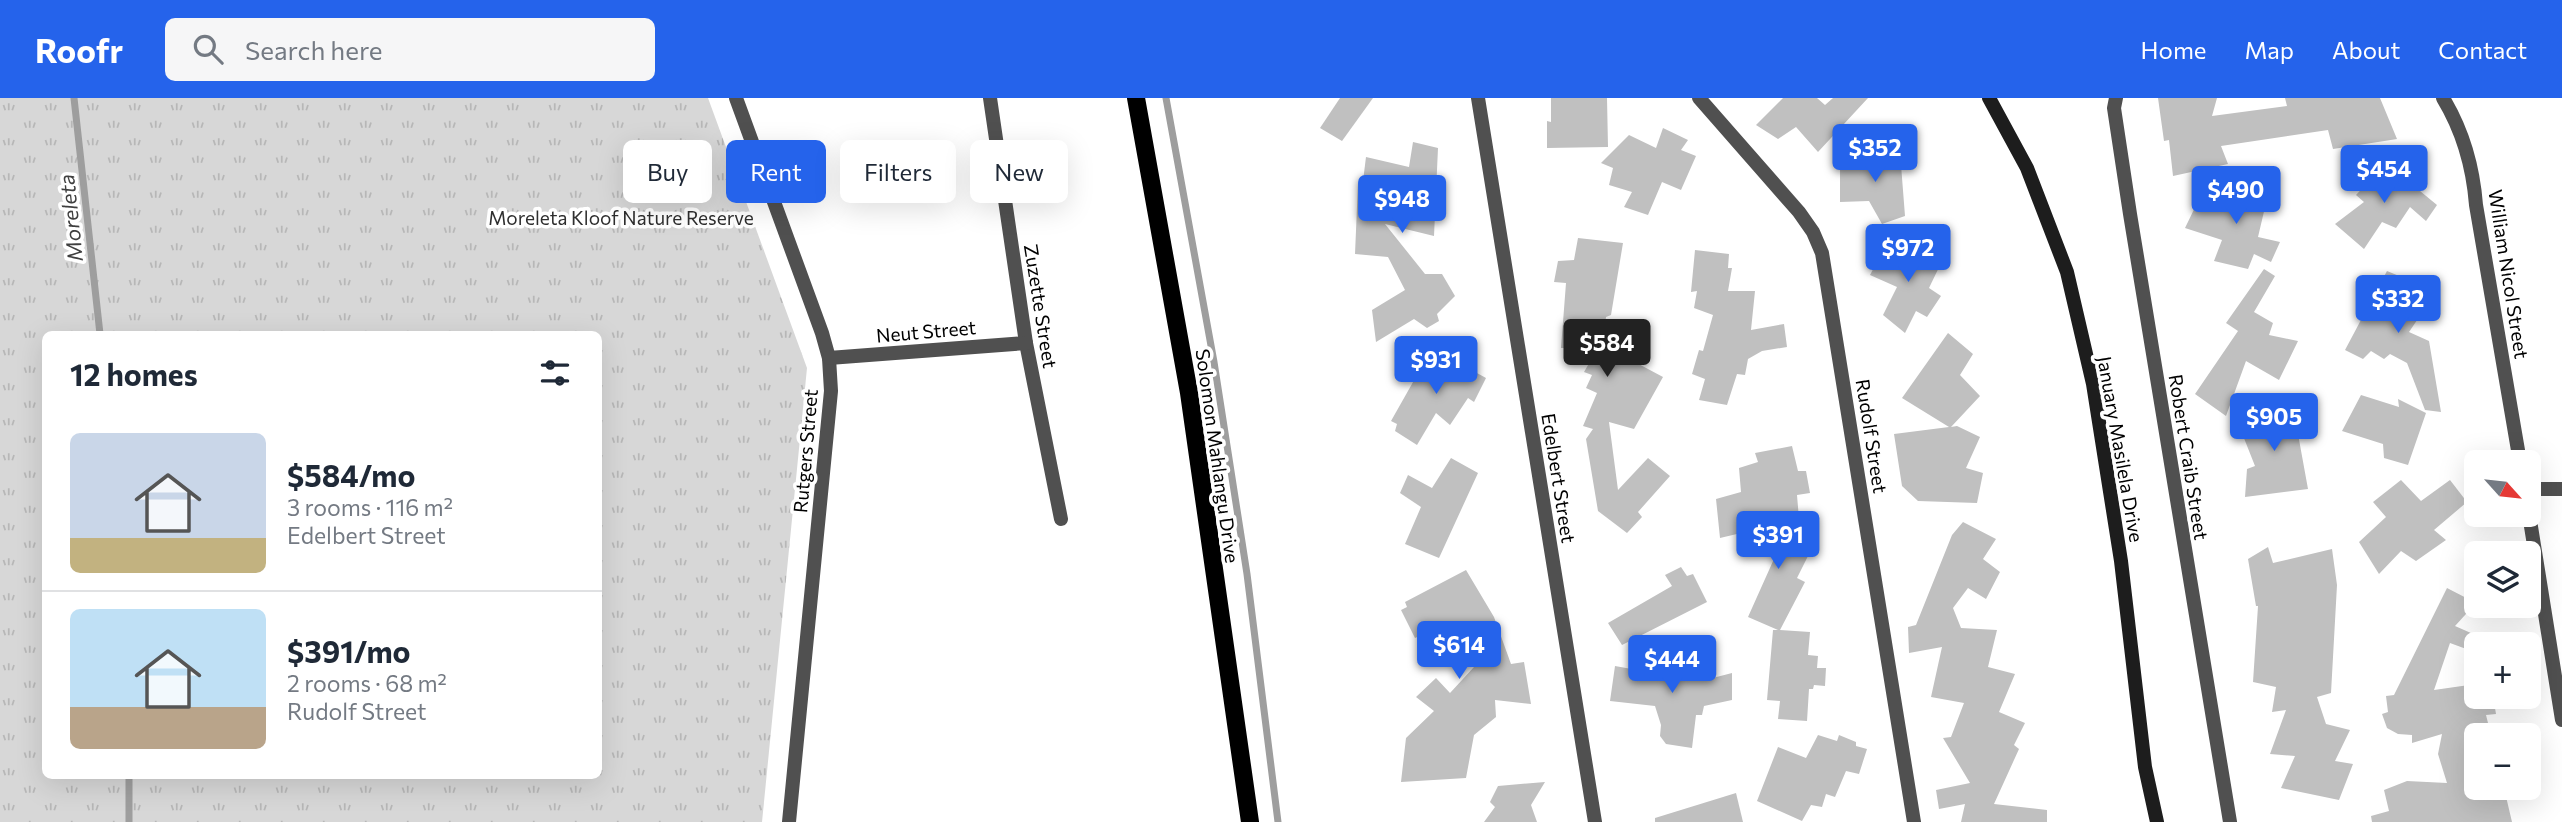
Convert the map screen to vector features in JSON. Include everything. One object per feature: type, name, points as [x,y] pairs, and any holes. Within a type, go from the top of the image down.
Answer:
[{"type":"main road","name":"Solomon Mahlangu Drive","points":[[1136,98],[1189,393],[1250,822]]},
{"type":"main road","name":"January Masilela Drive","points":[[1989,98],[2027,168],[2070,284],[2095,397],[2121,561],[2146,767],[2157,822]]},
{"type":"street","name":"Rutgers Street","points":[[736,98],[829,358],[831,391],[789,822]]},
{"type":"street","name":"Zuzette Street","points":[[990,98],[1026,343],[1061,519]]},
{"type":"street","name":"Edelbert Street","points":[[1478,98],[1595,822]]},
{"type":"street","name":"Rudolf Street","points":[[1699,98],[1799,212],[1813,232],[1822,253],[1914,822]]},
{"type":"street","name":"Robert Craib Street","points":[[2116,98],[2114,108],[2130,214],[2230,822]]},
{"type":"street","name":"William Nicol Street","points":[[2443,98],[2466,146],[2474,180],[2518,450]]},
{"type":"street","name":"Neut Street","points":[[829,358],[1026,343]]},
{"type":"street","points":[[2541,489],[2562,489]]},
{"type":"street","points":[[2531,527],[2562,720]]},
{"type":"green space","name":"Moreleta Kloof Nature Reserve","points":[[0,98],[708,98],[726,147],[726,203],[746,203],[807,368],[762,822],[0,822]]},
{"type":"building","points":[[1340,98],[1373,98],[1342,141],[1320,128]]},
{"type":"building","points":[[1551,98],[1607,98],[1608,147],[1547,148],[1547,121],[1551,122]]},
{"type":"building","points":[[1783,98],[1817,98],[1825,105],[1833,98],[1868,98],[1818,152],[1796,127],[1778,139],[1756,125]]},
{"type":"building","points":[[2158,98],[2217,98],[2212,116],[2287,106],[2285,98],[2380,98],[2397,139],[2333,149],[2328,130],[2221,146],[2228,164],[2173,176],[2169,140],[2164,141]]},
{"type":"building","points":[[1663,128],[1688,140],[1681,150],[1696,156],[1681,190],[1662,182],[1648,215],[1624,207],[1632,192],[1609,185],[1613,168],[1601,163],[1629,135],[1656,148]]},
{"type":"building","points":[[1413,142],[1438,148],[1434,236],[1385,224],[1425,274],[1442,274],[1455,296],[1437,314],[1439,321],[1427,328],[1414,319],[1376,342],[1372,310],[1405,290],[1388,257],[1355,254],[1358,183],[1363,181],[1366,157],[1409,167]]},
{"type":"building","points":[[1872,150],[1900,152],[1905,216],[1882,224],[1869,201],[1840,202],[1840,164],[1871,156]]},
{"type":"building","points":[[2386,163],[2437,205],[2426,221],[2410,207],[2396,228],[2382,222],[2364,249],[2335,224],[2364,202],[2356,195]]},
{"type":"building","points":[[2235,186],[2270,186],[2258,237],[2280,242],[2271,262],[2254,254],[2248,269],[2214,261],[2222,240],[2185,228],[2200,197],[2227,210]]},
{"type":"building","points":[[1578,238],[1623,243],[1611,315],[1606,317],[1603,345],[1663,377],[1634,429],[1609,422],[1618,490],[1648,458],[1670,476],[1638,512],[1642,517],[1627,533],[1598,511],[1586,439],[1593,429],[1583,426],[1597,393],[1586,388],[1592,375],[1584,372],[1598,348],[1561,348],[1566,283],[1554,282],[1558,261],[1574,260]]},
{"type":"building","points":[[1886,245],[1911,261],[1922,248],[1943,259],[1929,288],[1941,296],[1927,317],[1916,311],[1905,333],[1883,315],[1897,287],[1870,275]]},
{"type":"building","points":[[1695,250],[1729,254],[1728,268],[1732,268],[1728,291],[1755,291],[1751,330],[1784,324],[1787,347],[1762,351],[1748,359],[1745,375],[1737,374],[1727,405],[1699,400],[1705,379],[1692,374],[1699,350],[1703,351],[1713,315],[1694,308],[1697,291],[1691,292]]},
{"type":"building","points":[[2264,269],[2275,276],[2254,312],[2273,323],[2269,335],[2298,341],[2279,380],[2246,361],[2226,416],[2195,394],[2238,331],[2226,323]]},
{"type":"building","points":[[2387,271],[2404,278],[2402,281],[2421,290],[2417,297],[2430,301],[2409,332],[2429,341],[2441,412],[2425,410],[2407,363],[2390,354],[2384,359],[2371,351],[2363,359],[2345,350]]},
{"type":"building","points":[[1948,333],[1973,354],[1960,375],[1980,396],[1951,427],[1957,426],[1980,437],[1966,468],[1983,473],[1977,503],[1918,501],[1902,486],[1894,434],[1949,427],[1902,398]]},
{"type":"building","points":[[1437,351],[1486,378],[1474,402],[1468,398],[1450,425],[1436,413],[1417,445],[1395,431],[1397,424],[1391,421],[1421,368]]},
{"type":"building","points":[[2361,395],[2399,407],[2398,399],[2426,413],[2408,465],[2384,458],[2383,444],[2342,431]]},
{"type":"building","points":[[2297,409],[2298,434],[2308,489],[2245,497],[2247,469],[2255,466],[2236,418]]},
{"type":"building","points":[[1792,446],[1798,471],[1806,471],[1810,493],[1797,495],[1799,519],[1793,521],[1819,534],[1797,578],[1805,582],[1780,630],[1810,632],[1808,655],[1818,656],[1817,668],[1826,668],[1825,686],[1814,685],[1813,689],[1809,689],[1807,721],[1778,719],[1780,701],[1767,700],[1773,630],[1778,630],[1748,617],[1791,521],[1720,538],[1716,499],[1741,492],[1739,468],[1758,462],[1755,453]]},
{"type":"building","points":[[1451,458],[1478,473],[1439,558],[1405,544],[1421,507],[1400,493],[1408,475],[1432,488]]},
{"type":"building","points":[[2401,480],[2421,501],[2450,480],[2464,498],[2464,505],[2434,530],[2446,540],[2416,561],[2401,551],[2379,574],[2359,542],[2386,517],[2373,502]]},
{"type":"building","points":[[1963,522],[1996,539],[1983,559],[2000,572],[1986,599],[1968,588],[1953,608],[1961,628],[1997,630],[1988,667],[2015,674],[1999,712],[2025,723],[2014,745],[2019,749],[1994,804],[2047,810],[2047,822],[1961,822],[1965,804],[1939,809],[1936,790],[1970,783],[1943,738],[1951,737],[1964,703],[1931,697],[1942,647],[1909,653],[1908,627],[1916,625],[1952,535]]},
{"type":"building","points":[[2268,547],[2273,563],[2332,549],[2337,585],[2331,693],[2317,697],[2326,724],[2350,730],[2335,761],[2353,764],[2339,800],[2281,788],[2295,756],[2270,754],[2286,710],[2272,712],[2276,687],[2253,682],[2258,606],[2248,559]]},
{"type":"building","points":[[1681,567],[1687,576],[1693,574],[1707,602],[1622,645],[1608,623],[1672,586],[1665,575]]},
{"type":"building","points":[[1466,570],[1494,617],[1511,664],[1524,662],[1531,704],[1495,700],[1496,717],[1474,735],[1466,778],[1401,782],[1406,738],[1434,711],[1416,697],[1436,678],[1450,693],[1474,667],[1444,625],[1415,638],[1401,610],[1407,607],[1405,602]]},
{"type":"building","points":[[2447,588],[2464,597],[2464,616],[2455,626],[2469,632],[2464,632],[2464,648],[2450,643],[2434,690],[2464,686],[2464,709],[2495,709],[2496,714],[2486,715],[2488,723],[2464,723],[2464,800],[2507,800],[2512,822],[2372,822],[2371,816],[2389,811],[2384,790],[2407,781],[2447,783],[2438,754],[2442,734],[2412,743],[2412,735],[2398,734],[2387,728],[2382,714],[2388,712],[2386,696],[2394,695]]},
{"type":"building","points":[[1669,656],[1706,663],[1705,680],[1732,673],[1732,700],[1704,706],[1702,715],[1696,715],[1692,748],[1666,744],[1660,736],[1661,725],[1655,706],[1610,701],[1615,666],[1637,670],[1633,663],[1667,670]]},
{"type":"building","points":[[1818,735],[1837,741],[1839,735],[1856,742],[1856,746],[1867,749],[1859,774],[1846,771],[1835,797],[1826,794],[1822,807],[1811,805],[1802,821],[1757,801],[1778,747],[1806,758]]},
{"type":"building","points":[[1545,782],[1531,805],[1537,822],[1484,822],[1495,807],[1490,802],[1498,786]]},
{"type":"building","points":[[1736,793],[1743,822],[1655,822],[1655,818]]},
{"type":"waterway","name":"Moreleta","points":[[74,98],[100,331]]},
{"type":"waterway","points":[[1166,98],[1214,362],[1247,574],[1278,822]]},
{"type":"waterway","name":"Moreleta","points":[[129,779],[129,822]]}]
